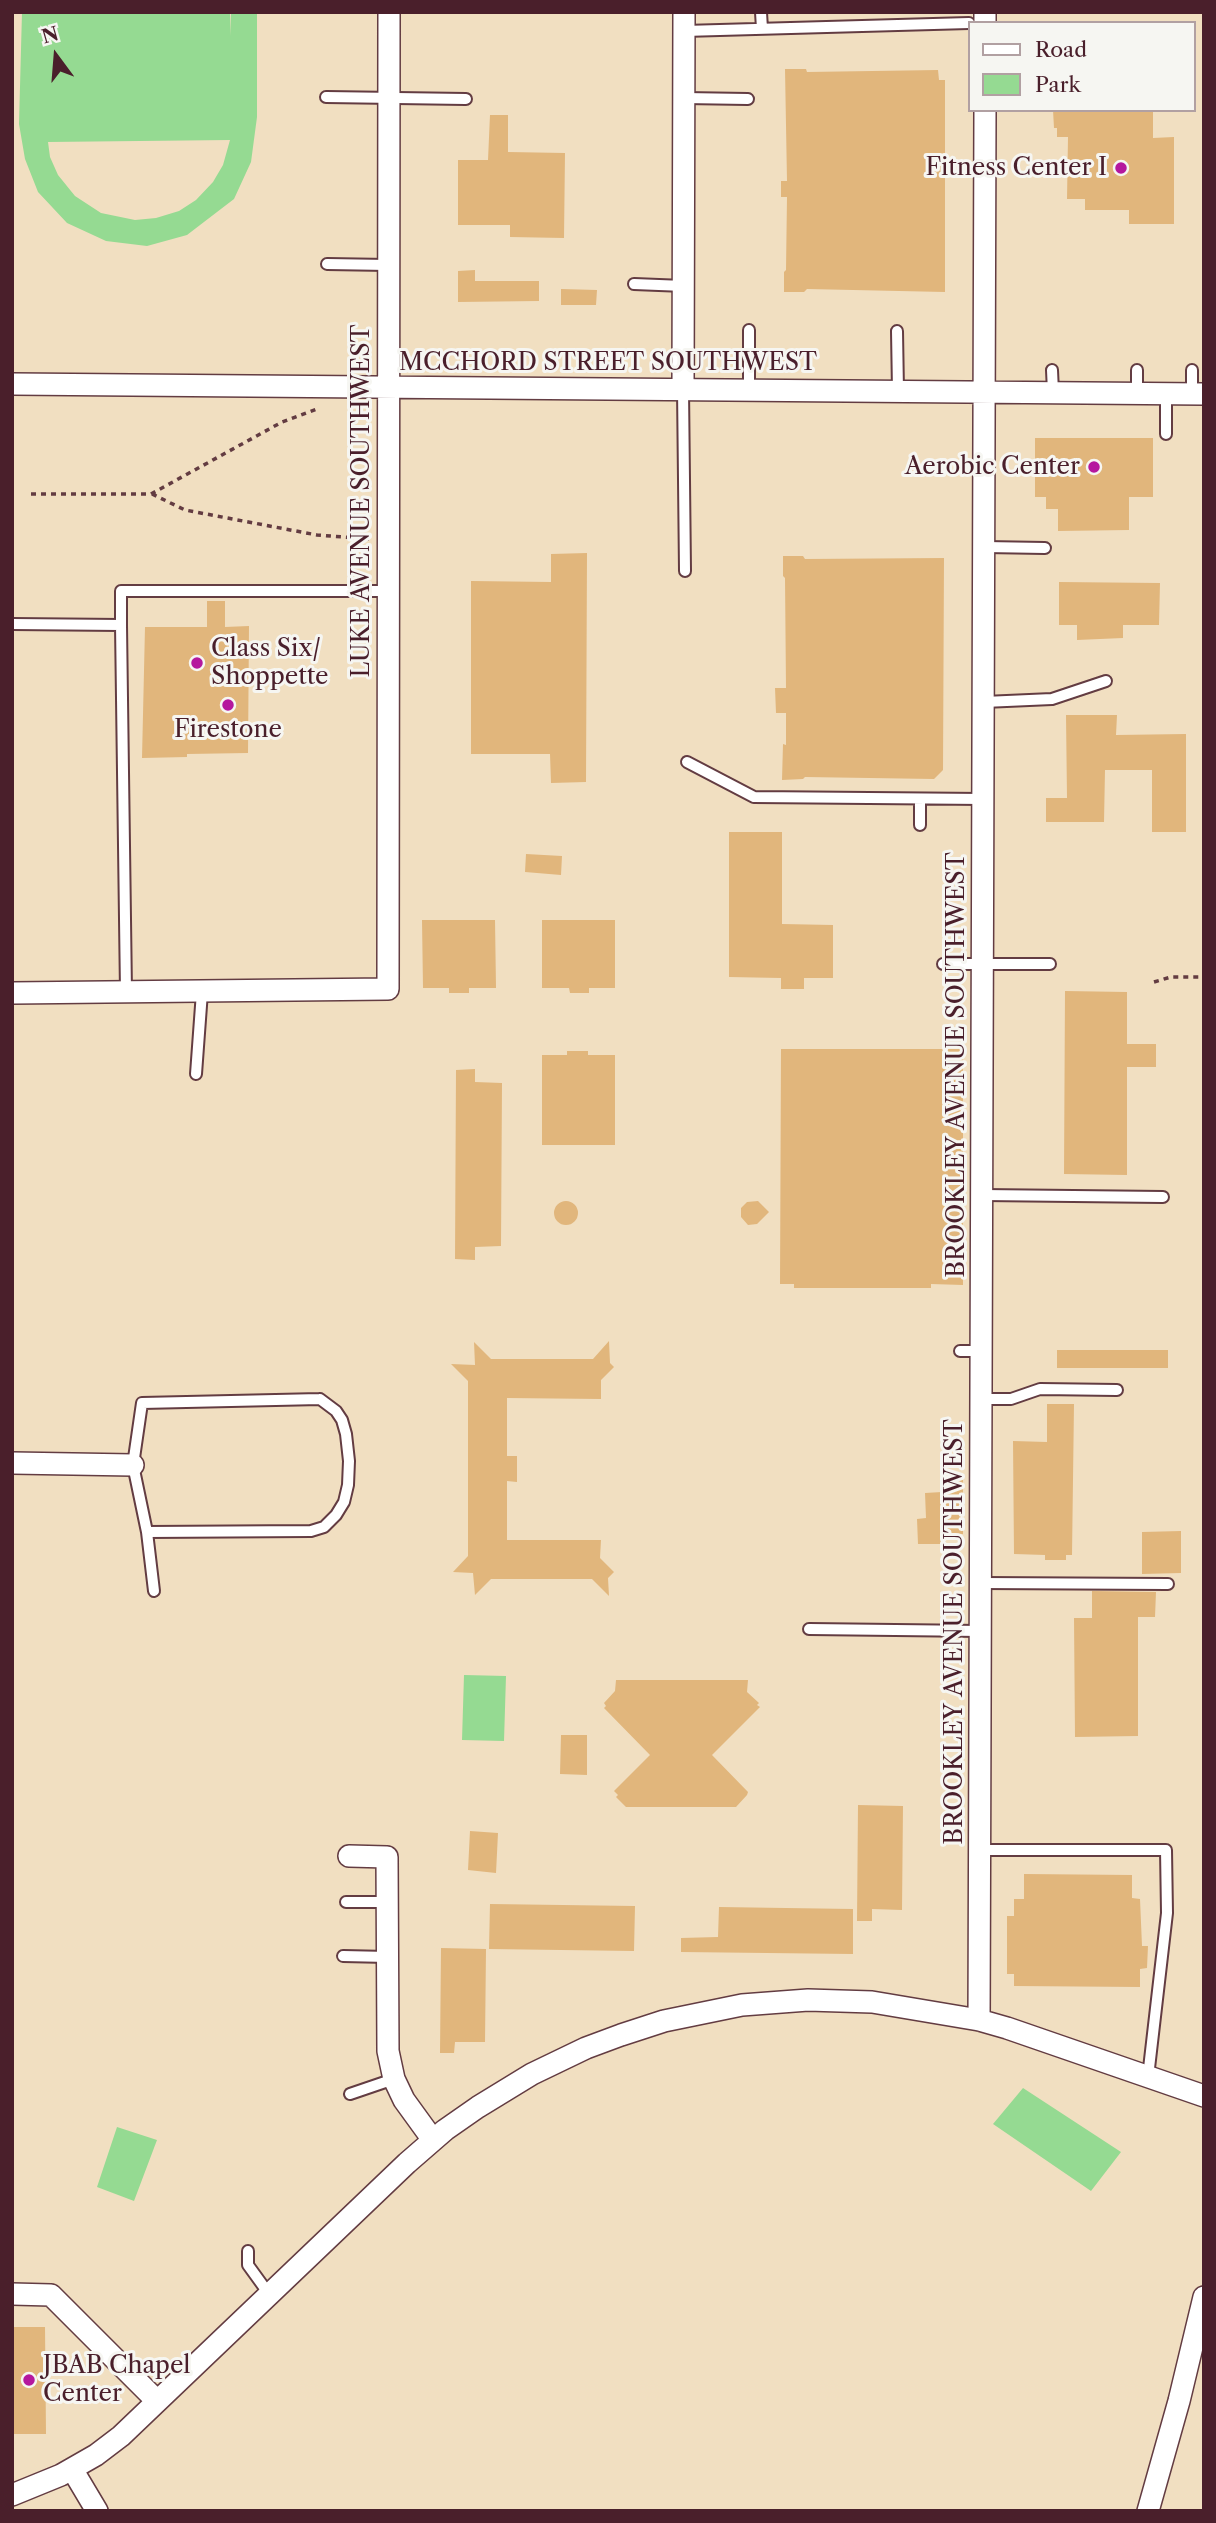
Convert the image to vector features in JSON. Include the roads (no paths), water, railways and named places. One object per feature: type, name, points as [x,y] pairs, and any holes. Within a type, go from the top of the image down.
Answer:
[{"type":"street","name":"LUKE AVENUE SOUTHWEST","points":[[202,992],[388,989],[389,12]]},
{"type":"street","points":[[683,389],[684,22]]},
{"type":"street","name":"BROOKLEY AVENUE SOUTHWEST","points":[[979,2020],[985,112]]},
{"type":"street","name":"MCCHORD STREET SOUTHWEST","points":[[12,384],[1198,394]]},
{"type":"street","points":[[12,993],[202,992]]},
{"type":"street","points":[[12,1463],[133,1465]]},
{"type":"street","points":[[349,1856],[387,1857],[388,2051],[394,2079],[404,2100],[433,2140]]},
{"type":"street","points":[[12,2495],[45,2483],[72,2469],[108,2445],[433,2140],[505,2090],[559,2060],[621,2035],[708,2011],[742,2005],[808,2000],[898,2005],[979,2020],[1032,2035],[1204,2096]]},
{"type":"street","points":[[12,2294],[51,2295],[157,2401]]},
{"type":"street","points":[[1148,2511],[1179,2402],[1204,2297]]},
{"type":"street","points":[[72,2469],[97,2511]]},
{"type":"lane","points":[[761,12],[762,29]]},
{"type":"lane","points":[[684,22],[762,29],[968,23]]},
{"type":"lane","points":[[326,97],[466,99]]},
{"type":"lane","points":[[684,98],[748,99]]},
{"type":"lane","points":[[327,264],[388,265]]},
{"type":"lane","points":[[634,284],[684,286]]},
{"type":"lane","points":[[748,389],[749,330]]},
{"type":"lane","points":[[897,331],[898,391]]},
{"type":"lane","points":[[1052,370],[1053,392]]},
{"type":"lane","points":[[1137,370],[1137,393]]},
{"type":"lane","points":[[1192,370],[1198,394]]},
{"type":"lane","points":[[683,389],[685,570]]},
{"type":"lane","points":[[1166,393],[1166,434]]},
{"type":"lane","points":[[985,547],[1045,548]]},
{"type":"lane","points":[[126,992],[121,592],[388,591]]},
{"type":"lane","points":[[12,624],[121,625]]},
{"type":"lane","points":[[984,702],[1052,699],[1106,681]]},
{"type":"lane","points":[[687,762],[754,797],[984,799]]},
{"type":"lane","points":[[920,799],[920,825]]},
{"type":"lane","points":[[943,964],[1049,964]]},
{"type":"lane","points":[[196,1074],[202,992]]},
{"type":"lane","points":[[983,1195],[1163,1197]]},
{"type":"lane","points":[[960,1350],[982,1351]]},
{"type":"lane","points":[[982,1399],[1011,1399],[1040,1389],[1117,1390]]},
{"type":"lane","points":[[147,1532],[311,1531],[324,1527],[344,1502],[348,1485],[346,1434],[336,1411],[320,1399],[142,1403],[133,1465],[147,1532],[154,1591]]},
{"type":"lane","points":[[982,1583],[1168,1584]]},
{"type":"lane","points":[[809,1629],[981,1630]]},
{"type":"lane","points":[[981,1850],[1166,1850],[1167,1913],[1148,2077]]},
{"type":"lane","points":[[346,1902],[387,1902]]},
{"type":"lane","points":[[343,1956],[388,1957]]},
{"type":"lane","points":[[350,2094],[394,2079]]},
{"type":"lane","points":[[248,2251],[248,2266],[269,2294]]},
{"type":"place","name":"Fitness Center I","points":[[1121,168]]},
{"type":"place","name":"Aerobic Center","points":[[1094,467]]},
{"type":"place","name":"Class Six/ Shoppette","points":[[197,663]]},
{"type":"place","name":"Firestone","points":[[228,705]]},
{"type":"place","name":"JBAB Chapel Center","points":[[29,2380]]}]
